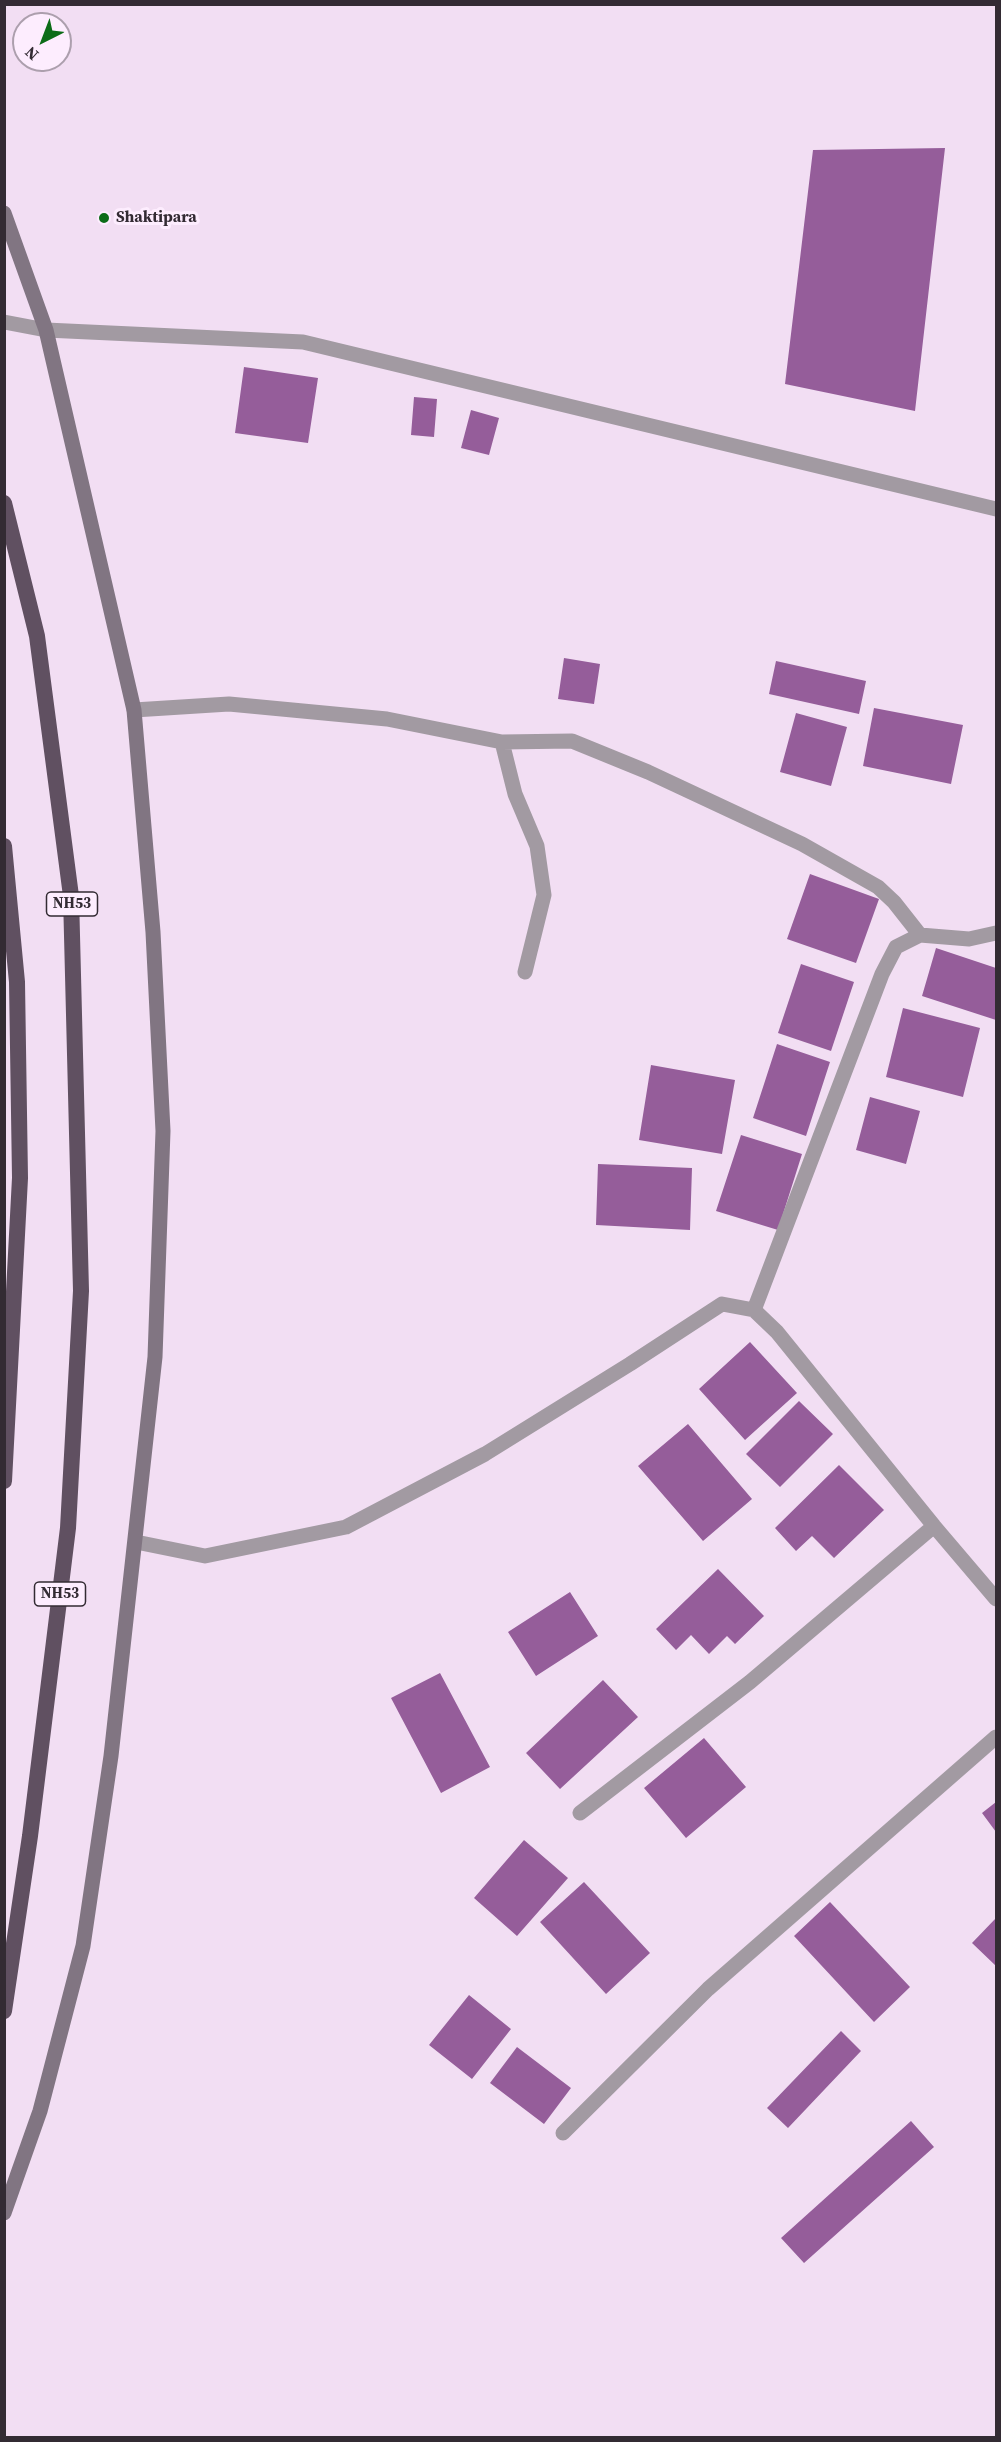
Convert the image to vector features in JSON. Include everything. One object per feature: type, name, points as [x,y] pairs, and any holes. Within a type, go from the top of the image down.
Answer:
[{"type":"highway","name":"NH53","points":[[4,503],[37,636],[71,896],[81,1291],[68,1528],[30,1836],[4,2011]]},
{"type":"highway","points":[[4,846],[17,981],[20,1178],[4,1481]]},
{"type":"main road","points":[[4,213],[46,330],[134,710],[153,932],[163,1131],[155,1357],[111,1756],[83,1946],[40,2111],[4,2213]]},
{"type":"street","points":[[4,322],[46,330],[303,342],[996,508]]},
{"type":"street","points":[[134,710],[229,704],[387,719],[502,742],[572,741],[648,772],[802,844],[878,887],[894,902],[920,935]]},
{"type":"street","points":[[502,742],[515,794],[537,846],[544,895],[525,972]]},
{"type":"street","points":[[754,1310],[882,974],[896,947],[920,935],[969,939],[996,933]]},
{"type":"street","points":[[136,1542],[205,1556],[346,1527],[485,1454],[723,1304],[754,1310],[777,1332],[996,1599]]},
{"type":"street","points":[[580,1813],[750,1682],[934,1526]]},
{"type":"street","points":[[563,2133],[708,1989],[996,1737]]},
{"type":"building","points":[[945,148],[915,411],[785,384],[813,150]]},
{"type":"building","points":[[244,367],[318,378],[308,443],[235,433]]},
{"type":"building","points":[[414,397],[437,399],[434,437],[411,435]]},
{"type":"building","points":[[471,410],[499,418],[489,455],[461,448]]},
{"type":"building","points":[[564,658],[600,664],[594,704],[558,699]]},
{"type":"building","points":[[776,661],[866,681],[859,714],[769,694]]},
{"type":"building","points":[[874,708],[963,725],[951,784],[863,766]]},
{"type":"building","points":[[796,713],[847,727],[831,786],[780,772]]},
{"type":"building","points":[[810,874],[879,899],[856,963],[787,939]]},
{"type":"building","points":[[936,948],[996,968],[996,1020],[922,996]]},
{"type":"building","points":[[801,964],[854,982],[831,1051],[778,1033]]},
{"type":"building","points":[[903,1008],[980,1028],[963,1097],[886,1077]]},
{"type":"building","points":[[777,1044],[830,1062],[806,1136],[753,1118]]},
{"type":"building","points":[[651,1065],[735,1080],[722,1154],[639,1140]]},
{"type":"building","points":[[870,1097],[920,1111],[906,1164],[856,1150]]},
{"type":"building","points":[[741,1135],[802,1154],[778,1230],[716,1211]]},
{"type":"building","points":[[598,1164],[692,1168],[690,1230],[596,1225]]},
{"type":"building","points":[[750,1342],[797,1393],[745,1440],[699,1389]]},
{"type":"building","points":[[799,1401],[833,1434],[780,1487],[746,1454]]},
{"type":"building","points":[[688,1424],[752,1499],[703,1541],[638,1466]]},
{"type":"building","points":[[839,1465],[884,1510],[834,1558],[812,1536],[796,1551],[775,1528]]},
{"type":"building","points":[[718,1569],[764,1616],[735,1644],[727,1636],[709,1654],[691,1635],[676,1650],[656,1629]]},
{"type":"building","points":[[570,1592],[598,1636],[536,1676],[508,1632]]},
{"type":"building","points":[[440,1673],[490,1767],[441,1793],[391,1698]]},
{"type":"building","points":[[603,1680],[638,1717],[560,1789],[526,1753]]},
{"type":"building","points":[[704,1738],[746,1787],[686,1838],[644,1788]]},
{"type":"building","points":[[996,1802],[996,1832],[982,1813]]},
{"type":"building","points":[[524,1840],[568,1878],[517,1936],[474,1898]]},
{"type":"building","points":[[584,1882],[650,1953],[606,1994],[540,1922]]},
{"type":"building","points":[[830,1902],[910,1987],[874,2022],[794,1936]]},
{"type":"building","points":[[996,1918],[996,1966],[972,1943]]},
{"type":"building","points":[[469,1995],[511,2029],[472,2079],[429,2045]]},
{"type":"building","points":[[841,2031],[861,2051],[788,2128],[767,2108]]},
{"type":"building","points":[[517,2047],[571,2088],[544,2124],[490,2083]]},
{"type":"building","points":[[911,2121],[934,2147],[804,2263],[781,2238]]},
{"type":"place","name":"Shaktipara","points":[[104,218]]}]
